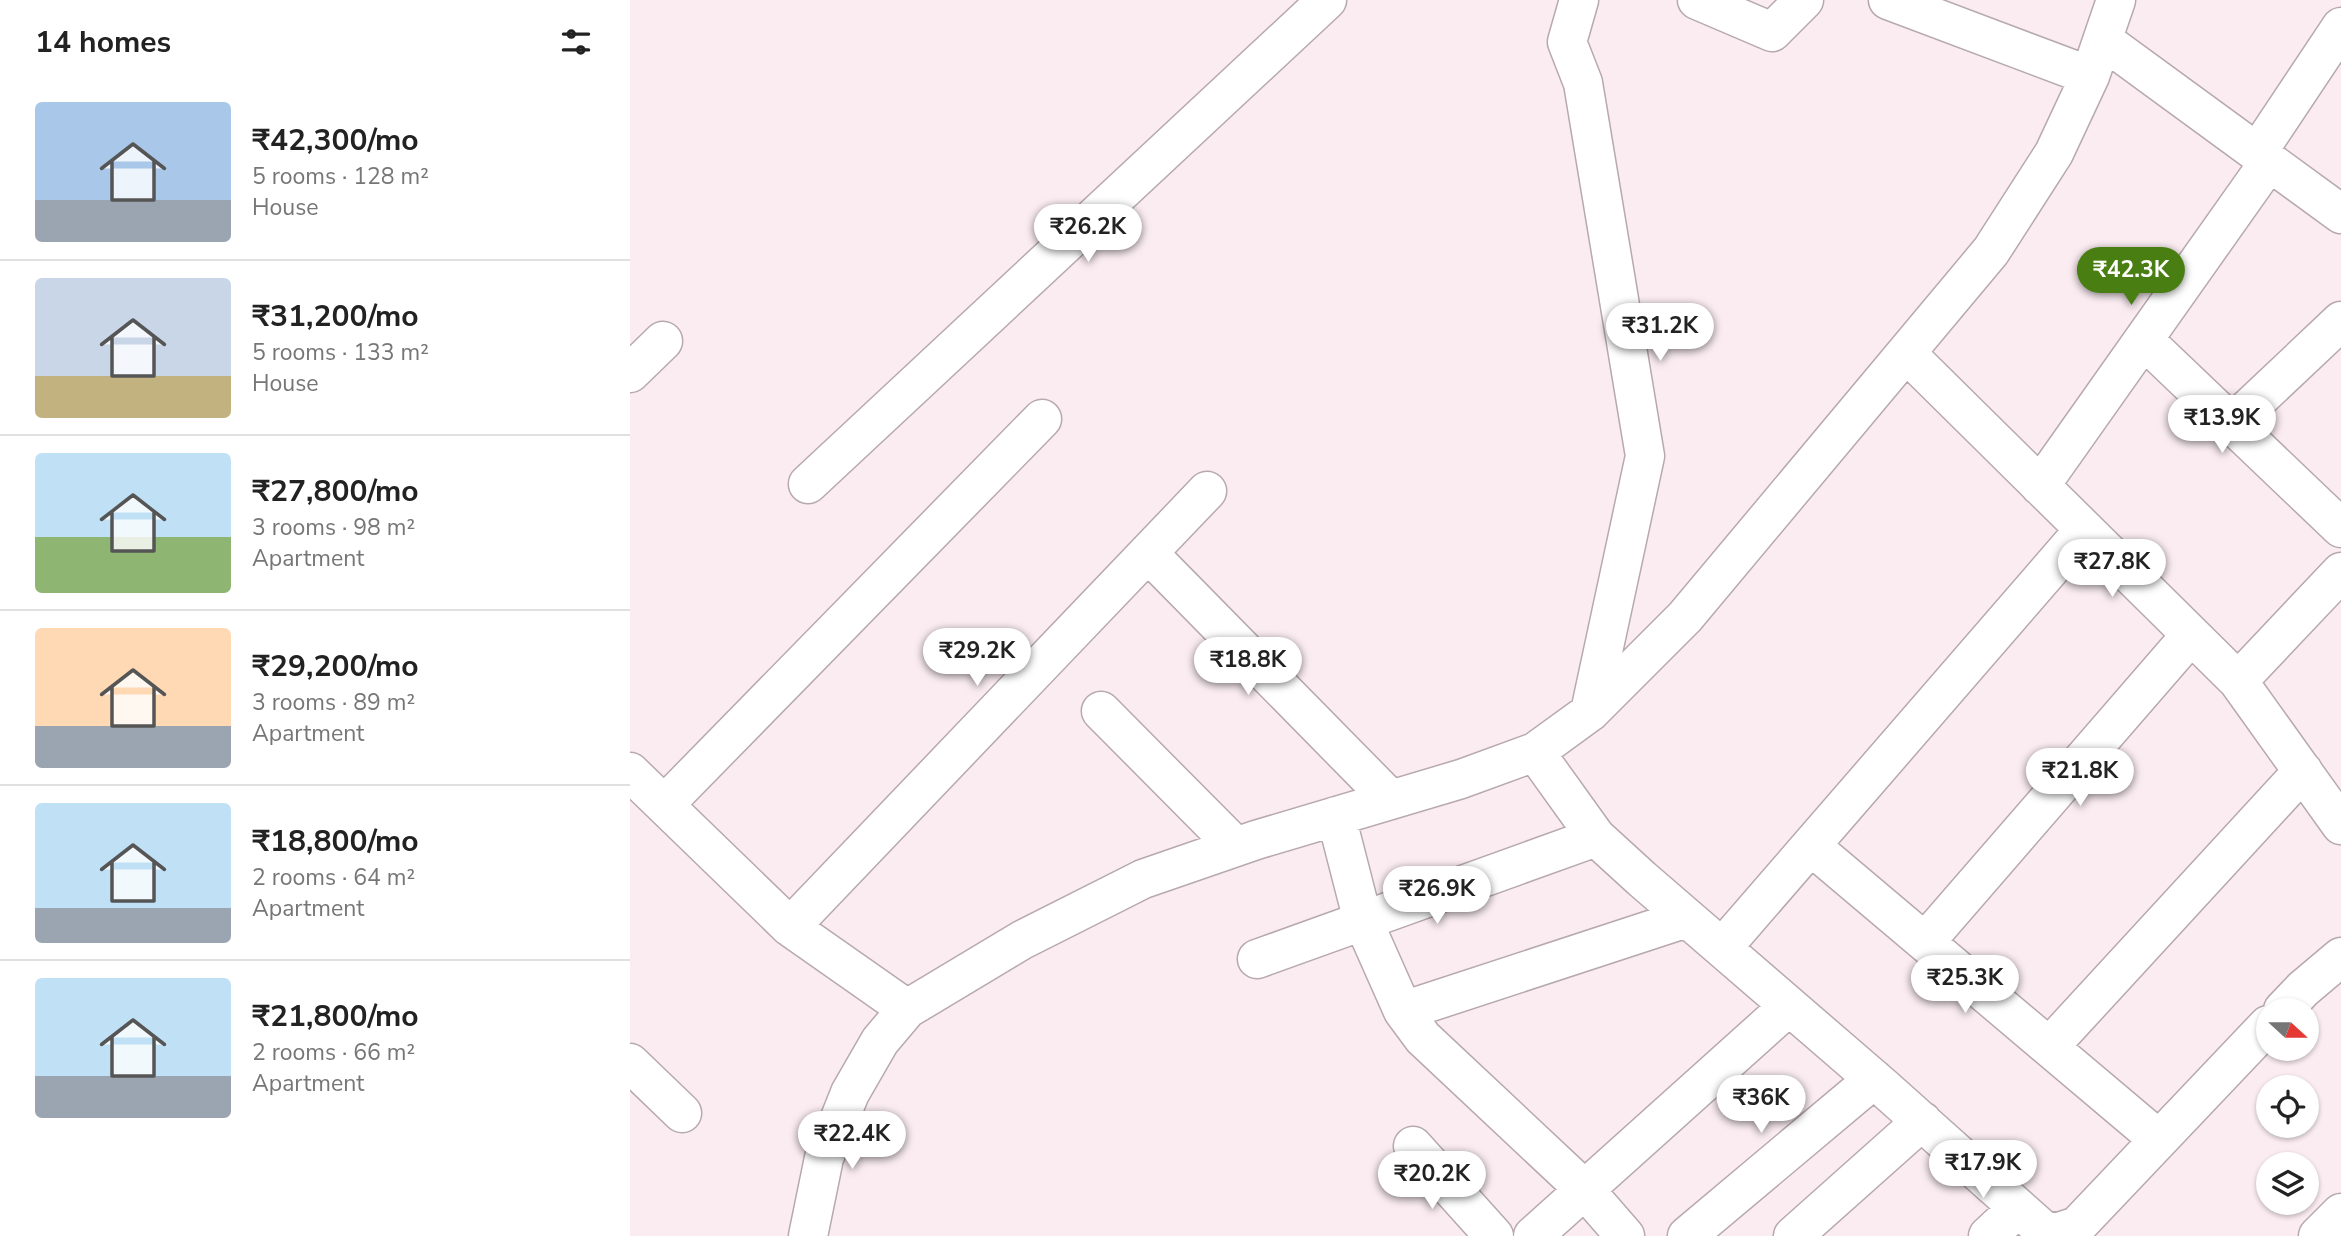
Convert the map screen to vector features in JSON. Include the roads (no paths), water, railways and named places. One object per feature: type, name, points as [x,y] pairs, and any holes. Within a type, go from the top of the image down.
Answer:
[{"type":"street","points":[[808,484],[1327,0]]},
{"type":"street","points":[[1579,0],[1567,42],[1583,83],[1645,456],[1590,712]]},
{"type":"street","points":[[1697,0],[1772,32],[1804,0]]},
{"type":"street","points":[[1888,0],[2091,76]]},
{"type":"street","points":[[808,1236],[824,1158],[850,1093],[880,1041],[906,1009],[1022,940],[1143,879],[1236,846],[1461,779],[1535,752],[1590,712],[1685,617],[1991,251],[2054,153],[2091,76],[2116,0]]},
{"type":"street","points":[[2040,486],[2144,340],[2263,157],[2341,27]]},
{"type":"street","points":[[2103,40],[2341,214]]},
{"type":"street","points":[[2232,424],[2341,321]]},
{"type":"street","points":[[2144,340],[2341,528]]},
{"type":"street","points":[[630,373],[663,341]]},
{"type":"street","points":[[1906,353],[2238,681],[2303,771],[2337,809]]},
{"type":"street","points":[[664,805],[1042,419]]},
{"type":"street","points":[[790,927],[1208,491]]},
{"type":"street","points":[[1722,948],[2084,530]]},
{"type":"street","points":[[1147,552],[1391,800]]},
{"type":"street","points":[[2238,681],[2341,572]]},
{"type":"street","points":[[1925,942],[2191,635]]},
{"type":"street","points":[[1101,711],[1236,846]]},
{"type":"street","points":[[1535,752],[1596,837],[2043,1230],[2059,1232],[2077,1226],[2256,1037]]},
{"type":"street","points":[[2049,1047],[2303,771]]},
{"type":"street","points":[[630,772],[790,927],[906,1009]]},
{"type":"street","points":[[1336,816],[1363,921],[1403,1011],[1423,1038],[1584,1190],[1625,1236]]},
{"type":"street","points":[[1257,959],[1596,837]]},
{"type":"street","points":[[1811,846],[2158,1139]]},
{"type":"street","points":[[1403,1011],[1687,918]]},
{"type":"street","points":[[2294,998],[2341,957]]},
{"type":"street","points":[[1533,1236],[1790,1006]]},
{"type":"street","points":[[630,1064],[682,1113]]},
{"type":"street","points":[[1687,1236],[1874,1079]]},
{"type":"street","points":[[835,1236],[850,1130],[850,1093]]},
{"type":"street","points":[[1793,1236],[1922,1121]]},
{"type":"street","points":[[1413,1146],[1494,1236]]},
{"type":"street","points":[[1988,1236],[2018,1208]]}]
